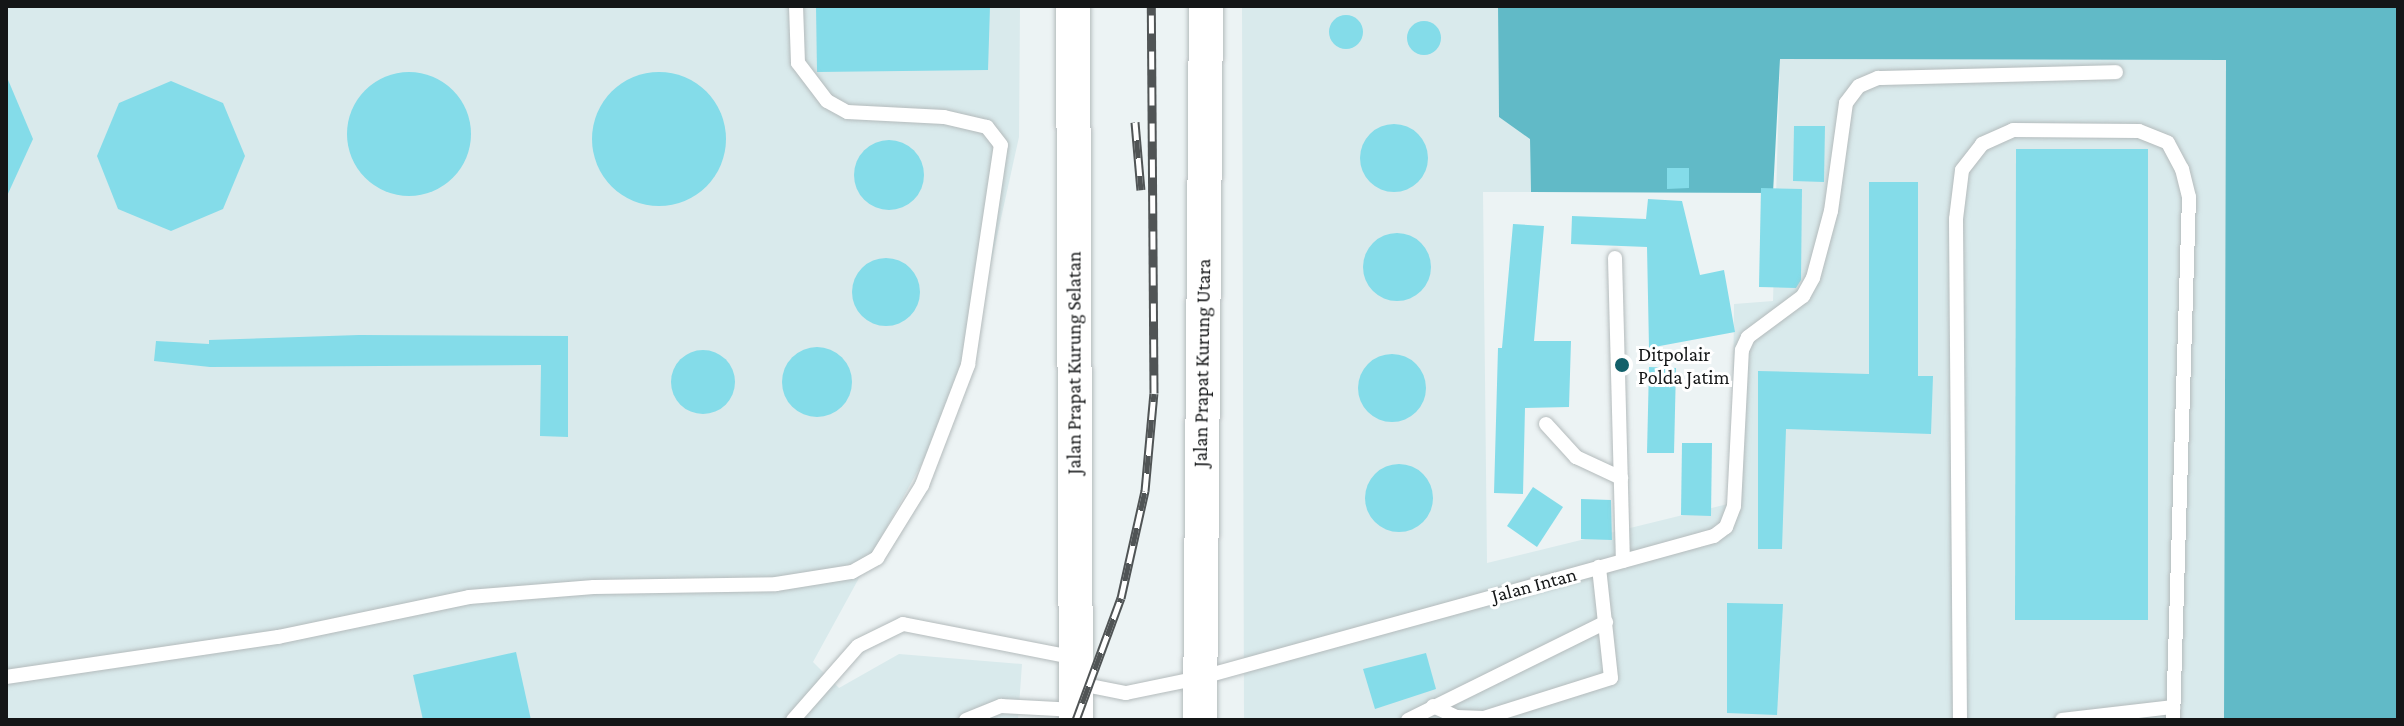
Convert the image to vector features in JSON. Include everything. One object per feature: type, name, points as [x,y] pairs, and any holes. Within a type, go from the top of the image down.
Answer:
[{"type":"street","name":"Jalan Prapat Kurung Selatan","points":[[1073,6],[1076,692]]},
{"type":"street","name":"Jalan Prapat Kurung Utara","points":[[1200,720],[1206,6]]},
{"type":"lane","points":[[6,677],[278,637],[469,597],[594,587],[776,584],[852,572],[877,558],[922,485],[968,365],[1001,145],[987,127],[944,117],[847,112],[827,101],[798,63],[796,6]]},
{"type":"lane","name":"Jalan Intan","points":[[1076,692],[1126,693],[1199,678],[1714,536],[1726,527],[1734,506],[1739,383],[1748,337],[1803,296],[1813,278],[1831,211],[1846,103],[1859,86],[1878,78],[2116,72]]},
{"type":"lane","points":[[1960,720],[1956,219],[1962,170],[1982,144],[2013,130],[2139,131],[2168,143],[2182,169],[2189,197],[2173,714],[2062,720]]},
{"type":"lane","points":[[1615,258],[1623,561]]},
{"type":"lane","points":[[1546,424],[1576,457],[1621,478]]},
{"type":"lane","points":[[1433,706],[1457,717],[1484,718],[1604,683],[1613,667],[1599,567]]},
{"type":"lane","points":[[1408,720],[1606,622]]},
{"type":"lane","points":[[793,720],[847,655],[903,624],[1076,692]]},
{"type":"lane","points":[[966,720],[1001,706],[1076,692]]},
{"type":"shaded area","points":[[6,6],[1020,6],[1019,137],[992,259],[945,421],[813,662],[839,688],[899,654],[1022,664],[1018,720],[6,720]]},
{"type":"shaded area","points":[[1242,6],[1498,6],[1499,117],[1530,138],[1531,192],[1483,192],[1487,563],[1732,503],[1734,304],[1773,301],[1780,59],[2227,60],[2224,720],[1244,720]]},
{"type":"water","points":[[1498,6],[2398,6],[2398,720],[2224,720],[2226,60],[1780,59],[1773,193],[1531,192],[1530,139],[1499,117]]},
{"type":"building","points":[[816,6],[990,6],[988,70],[817,72]]},
{"type":"building","points":[[1346,15],[1358,20],[1363,32],[1358,44],[1346,49],[1334,44],[1329,32],[1334,20]]},
{"type":"building","points":[[1424,21],[1436,26],[1441,38],[1436,50],[1424,55],[1412,50],[1407,38],[1412,26]]},
{"type":"building","points":[[409,72],[433,77],[453,90],[466,110],[471,134],[466,158],[453,178],[433,191],[409,196],[385,191],[365,178],[352,158],[347,134],[352,110],[365,90],[385,77]]},
{"type":"building","points":[[659,72],[685,77],[706,92],[721,113],[726,139],[721,165],[706,186],[685,201],[659,206],[633,201],[612,186],[597,165],[592,139],[597,113],[612,92],[633,77]]},
{"type":"building","points":[[6,75],[33,139],[6,198]]},
{"type":"building","points":[[171,81],[223,103],[245,156],[223,209],[171,231],[118,209],[97,156],[119,103]]},
{"type":"building","points":[[1394,124],[1418,134],[1428,158],[1418,182],[1394,192],[1370,182],[1360,158],[1370,134]]},
{"type":"building","points":[[1794,126],[1825,126],[1824,182],[1793,181]]},
{"type":"building","points":[[896,140],[918,155],[924,175],[922,189],[914,200],[903,208],[882,210],[864,200],[856,189],[854,168],[864,150],[875,142]]},
{"type":"building","points":[[2016,149],[2148,149],[2148,620],[2015,620]]},
{"type":"building","points":[[1667,168],[1689,168],[1689,188],[1667,189]]},
{"type":"building","points":[[1869,182],[1918,182],[1918,376],[1933,376],[1931,434],[1786,429],[1782,549],[1758,549],[1758,371],[1869,374]]},
{"type":"building","points":[[1761,188],[1802,189],[1801,280],[1796,288],[1759,287]]},
{"type":"building","points":[[1648,199],[1682,201],[1700,275],[1724,270],[1735,332],[1649,348],[1647,247],[1571,244],[1572,216],[1646,219]]},
{"type":"building","points":[[1513,224],[1544,226],[1534,341],[1571,341],[1569,407],[1525,408],[1523,494],[1494,493],[1498,348],[1502,348]]},
{"type":"building","points":[[1397,233],[1421,243],[1431,267],[1421,291],[1397,301],[1373,291],[1363,267],[1373,243]]},
{"type":"building","points":[[886,258],[910,268],[920,292],[910,316],[886,326],[862,316],[852,292],[862,268]]},
{"type":"building","points":[[359,335],[568,336],[568,437],[540,436],[541,365],[210,367],[154,361],[156,341],[209,344],[209,340]]},
{"type":"building","points":[[817,347],[842,357],[852,382],[842,407],[817,417],[792,407],[782,382],[792,357]]},
{"type":"building","points":[[697,350],[709,350],[726,359],[733,370],[733,394],[726,405],[709,414],[697,414],[685,409],[676,400],[671,388],[671,376],[676,364],[685,355]]},
{"type":"building","points":[[1399,354],[1420,369],[1426,388],[1424,401],[1416,412],[1399,422],[1385,422],[1368,412],[1360,401],[1358,381],[1368,364],[1379,356]]},
{"type":"building","points":[[1649,367],[1676,368],[1674,453],[1647,453]]},
{"type":"building","points":[[1682,443],[1712,443],[1711,516],[1681,515]]},
{"type":"building","points":[[1406,464],[1427,479],[1433,498],[1431,511],[1423,522],[1406,532],[1392,532],[1375,522],[1367,511],[1365,491],[1375,474],[1386,466]]},
{"type":"building","points":[[1533,487],[1563,507],[1537,547],[1507,526]]},
{"type":"building","points":[[1581,499],[1611,500],[1612,540],[1581,539]]},
{"type":"building","points":[[1727,603],[1783,604],[1777,715],[1727,713]]},
{"type":"building","points":[[516,652],[531,720],[423,720],[413,675]]},
{"type":"building","points":[[1426,653],[1436,689],[1375,709],[1363,669]]},
{"type":"railway","points":[[1076,720],[1121,598],[1145,491],[1154,393],[1151,6]]},
{"type":"railway","points":[[1135,122],[1141,190]]},
{"type":"place","name":"Ditpolair Polda Jatim","points":[[1622,365]]}]
